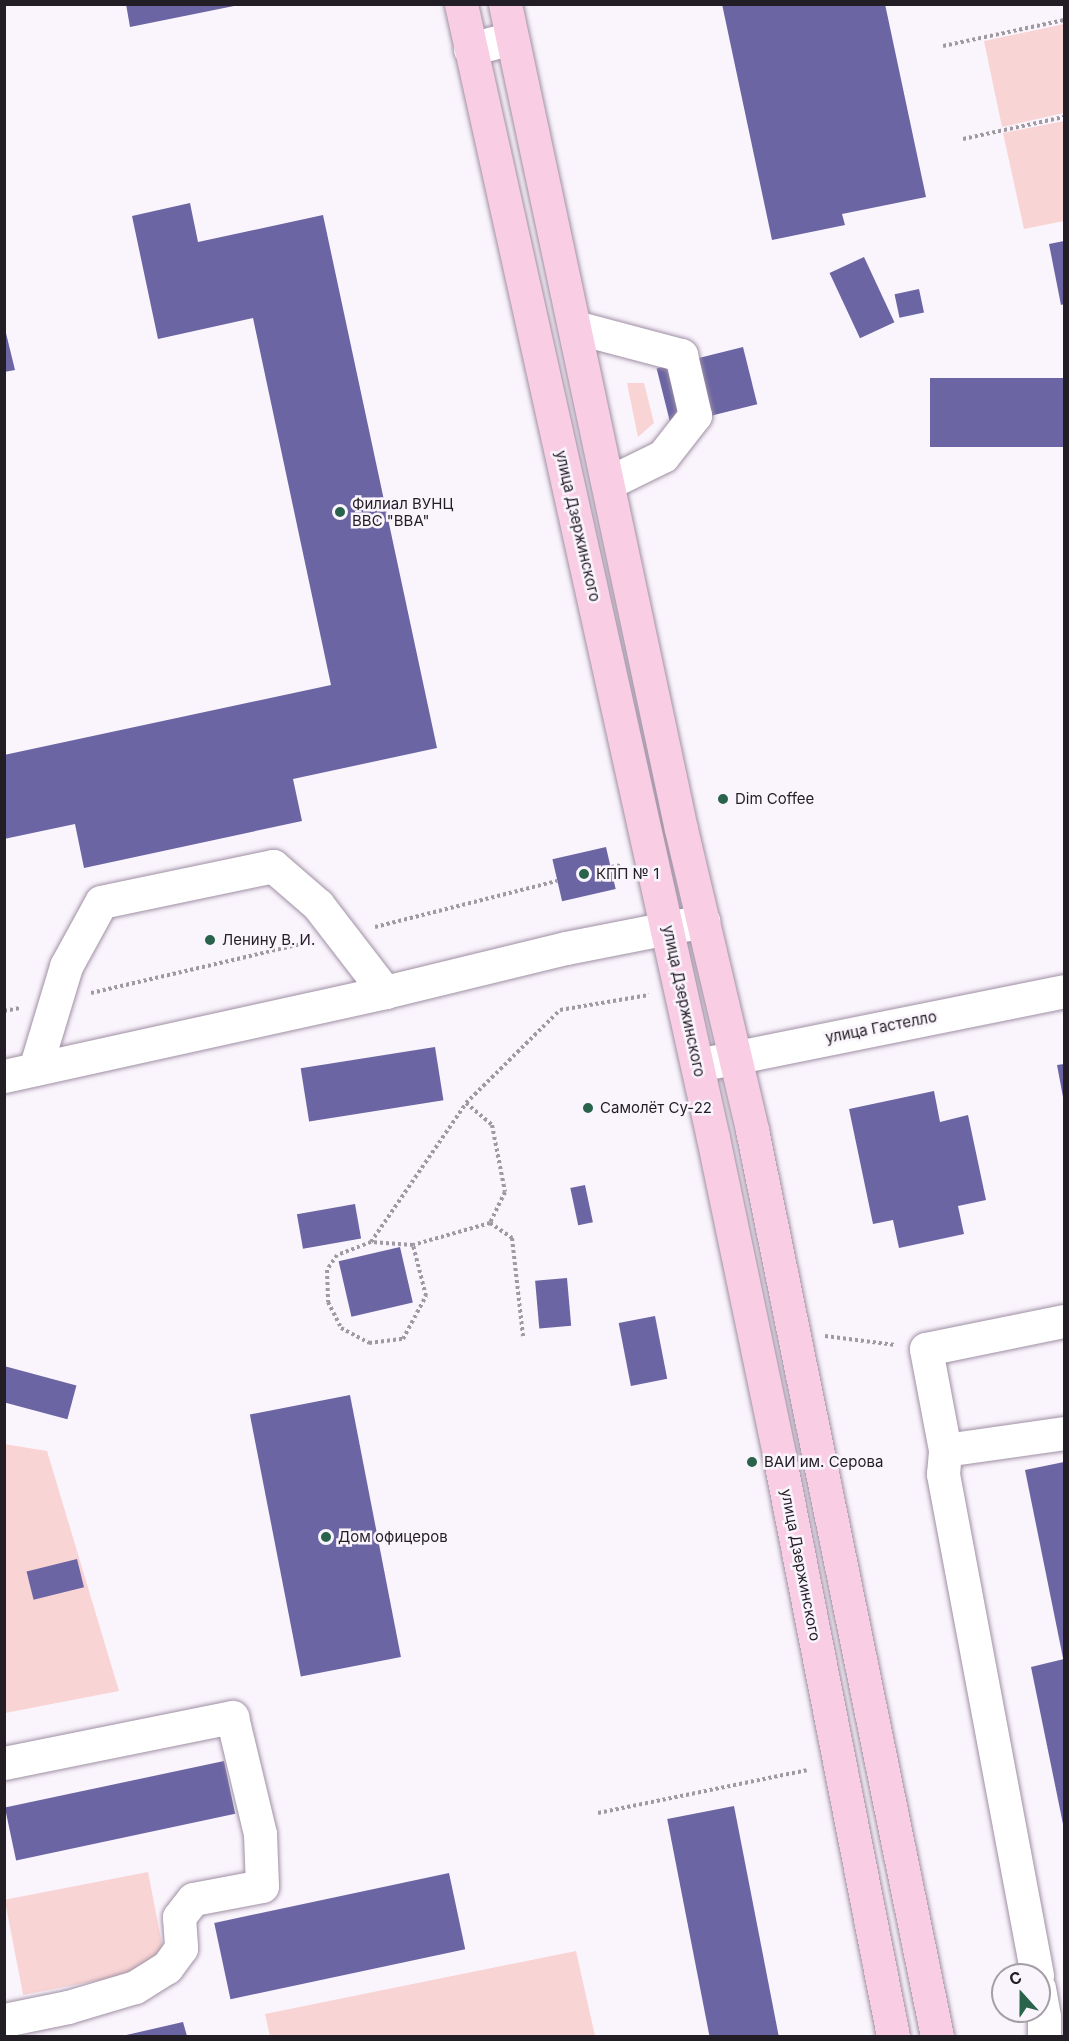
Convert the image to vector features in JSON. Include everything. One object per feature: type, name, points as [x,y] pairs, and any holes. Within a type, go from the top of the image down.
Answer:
[{"type":"main road","name":"улица Дзержинского","points":[[461,4],[698,1065],[780,1455],[893,2037]]},
{"type":"main road","points":[[505,4],[678,817],[735,1057],[937,2037]]},
{"type":"street","points":[[470,49],[512,38]]},
{"type":"street","points":[[575,327],[681,355],[695,415],[663,456],[608,483]]},
{"type":"street","points":[[20,1072],[54,1002],[66,966],[101,902],[273,866],[318,905],[385,992]]},
{"type":"street","points":[[20,1072],[385,992],[566,948],[703,921]]},
{"type":"street","name":"улица Гастелло","points":[[698,1065],[1065,991]]},
{"type":"street","points":[[1035,1963],[943,1474],[945,1450],[926,1349],[1065,1322]]},
{"type":"street","points":[[945,1450],[1065,1433]]},
{"type":"street","points":[[4,1763],[232,1717],[260,1834],[262,1886],[193,1899],[179,1917],[181,1948],[166,1967],[135,1987],[68,2007],[4,2020]]},
{"type":"path","points":[[943,46],[1065,20]]},
{"type":"path","points":[[963,139],[1065,117]]},
{"type":"path","points":[[610,867],[622,865]]},
{"type":"path","points":[[4,1011],[54,1002],[341,935],[557,880]]},
{"type":"path","points":[[371,1242],[466,1103],[560,1010],[657,993]]},
{"type":"path","points":[[413,1245],[426,1296],[403,1339],[369,1343],[341,1328],[328,1302],[327,1269],[337,1255],[371,1242],[413,1245],[490,1223],[505,1192],[492,1125],[466,1103]]},
{"type":"path","points":[[490,1223],[512,1238],[523,1336]]},
{"type":"path","points":[[823,1336],[926,1349]]},
{"type":"path","points":[[598,1813],[807,1770]]},
{"type":"shaded area","points":[[1064,24],[1064,113],[1002,127],[984,41]]},
{"type":"shaded area","points":[[1064,121],[1064,221],[1024,229],[1003,133]]},
{"type":"shaded area","points":[[627,383],[644,383],[654,423],[638,437]]},
{"type":"shaded area","points":[[4,1444],[47,1451],[119,1691],[5,1713]]},
{"type":"shaded area","points":[[148,1872],[167,1967],[23,1995],[5,1900]]},
{"type":"shaded area","points":[[576,1951],[595,2036],[270,2036],[265,2014]]},
{"type":"building","points":[[126,4],[234,4],[234,6],[130,27]]},
{"type":"building","points":[[722,4],[885,4],[926,197],[842,214],[845,225],[772,240]]},
{"type":"building","name":"Филиал ВУНЦ ВВС \"ВВА\"","points":[[190,203],[198,242],[323,215],[437,748],[293,779],[302,821],[84,868],[75,824],[4,839],[4,755],[331,685],[253,318],[158,339],[132,216]]},
{"type":"building","points":[[1064,241],[1064,304],[1061,305],[1049,244]]},
{"type":"building","points":[[864,257],[894,322],[860,338],[830,273]]},
{"type":"building","points":[[919,289],[924,312],[900,318],[895,294]]},
{"type":"building","points":[[4,325],[15,370],[4,372]]},
{"type":"building","points":[[743,347],[757,404],[671,426],[657,369]]},
{"type":"building","points":[[930,378],[1064,378],[1064,447],[930,447]]},
{"type":"building","name":"КПП № 1","points":[[606,847],[616,889],[562,901],[552,859]]},
{"type":"building","points":[[435,1047],[443,1100],[309,1122],[301,1068]]},
{"type":"building","points":[[1064,1064],[1064,1097],[1063,1097],[1057,1065]]},
{"type":"building","points":[[934,1091],[940,1122],[968,1115],[986,1200],[958,1206],[964,1234],[899,1248],[893,1220],[873,1224],[849,1109]]},
{"type":"building","points":[[585,1185],[593,1222],[578,1225],[570,1188]]},
{"type":"building","points":[[355,1204],[361,1238],[303,1249],[297,1214]]},
{"type":"building","points":[[400,1247],[413,1303],[351,1317],[339,1261]]},
{"type":"building","points":[[567,1278],[571,1326],[539,1329],[535,1281]]},
{"type":"building","points":[[655,1316],[667,1379],[631,1386],[619,1323]]},
{"type":"building","points":[[4,1366],[76,1385],[67,1419],[4,1402]]},
{"type":"building","name":"Дом офицеров","points":[[350,1395],[401,1657],[301,1677],[250,1414]]},
{"type":"building","points":[[1064,1462],[1064,1658],[1063,1658],[1025,1470]]},
{"type":"building","points":[[77,1559],[84,1587],[34,1600],[27,1572]]},
{"type":"building","points":[[1064,1659],[1064,1824],[1063,1824],[1031,1667]]},
{"type":"building","points":[[224,1761],[235,1814],[16,1860],[5,1808]]},
{"type":"building","points":[[734,1806],[779,2036],[709,2036],[667,1819]]},
{"type":"building","points":[[449,1873],[465,1949],[230,1999],[214,1923]]},
{"type":"building","points":[[183,2022],[187,2036],[122,2036]]},
{"type":"place","name":"Филиал ВУНЦ ВВС \"ВВА\"","points":[[340,512]]},
{"type":"place","name":"Dim Coffee","points":[[723,799]]},
{"type":"place","name":"КПП № 1","points":[[584,874]]},
{"type":"place","name":"Ленину В. И.","points":[[210,940]]},
{"type":"place","name":"Самолёт Су-22","points":[[588,1108]]},
{"type":"place","name":"ВАИ им. Серова","points":[[752,1462]]},
{"type":"place","name":"Дом офицеров","points":[[326,1537]]}]
